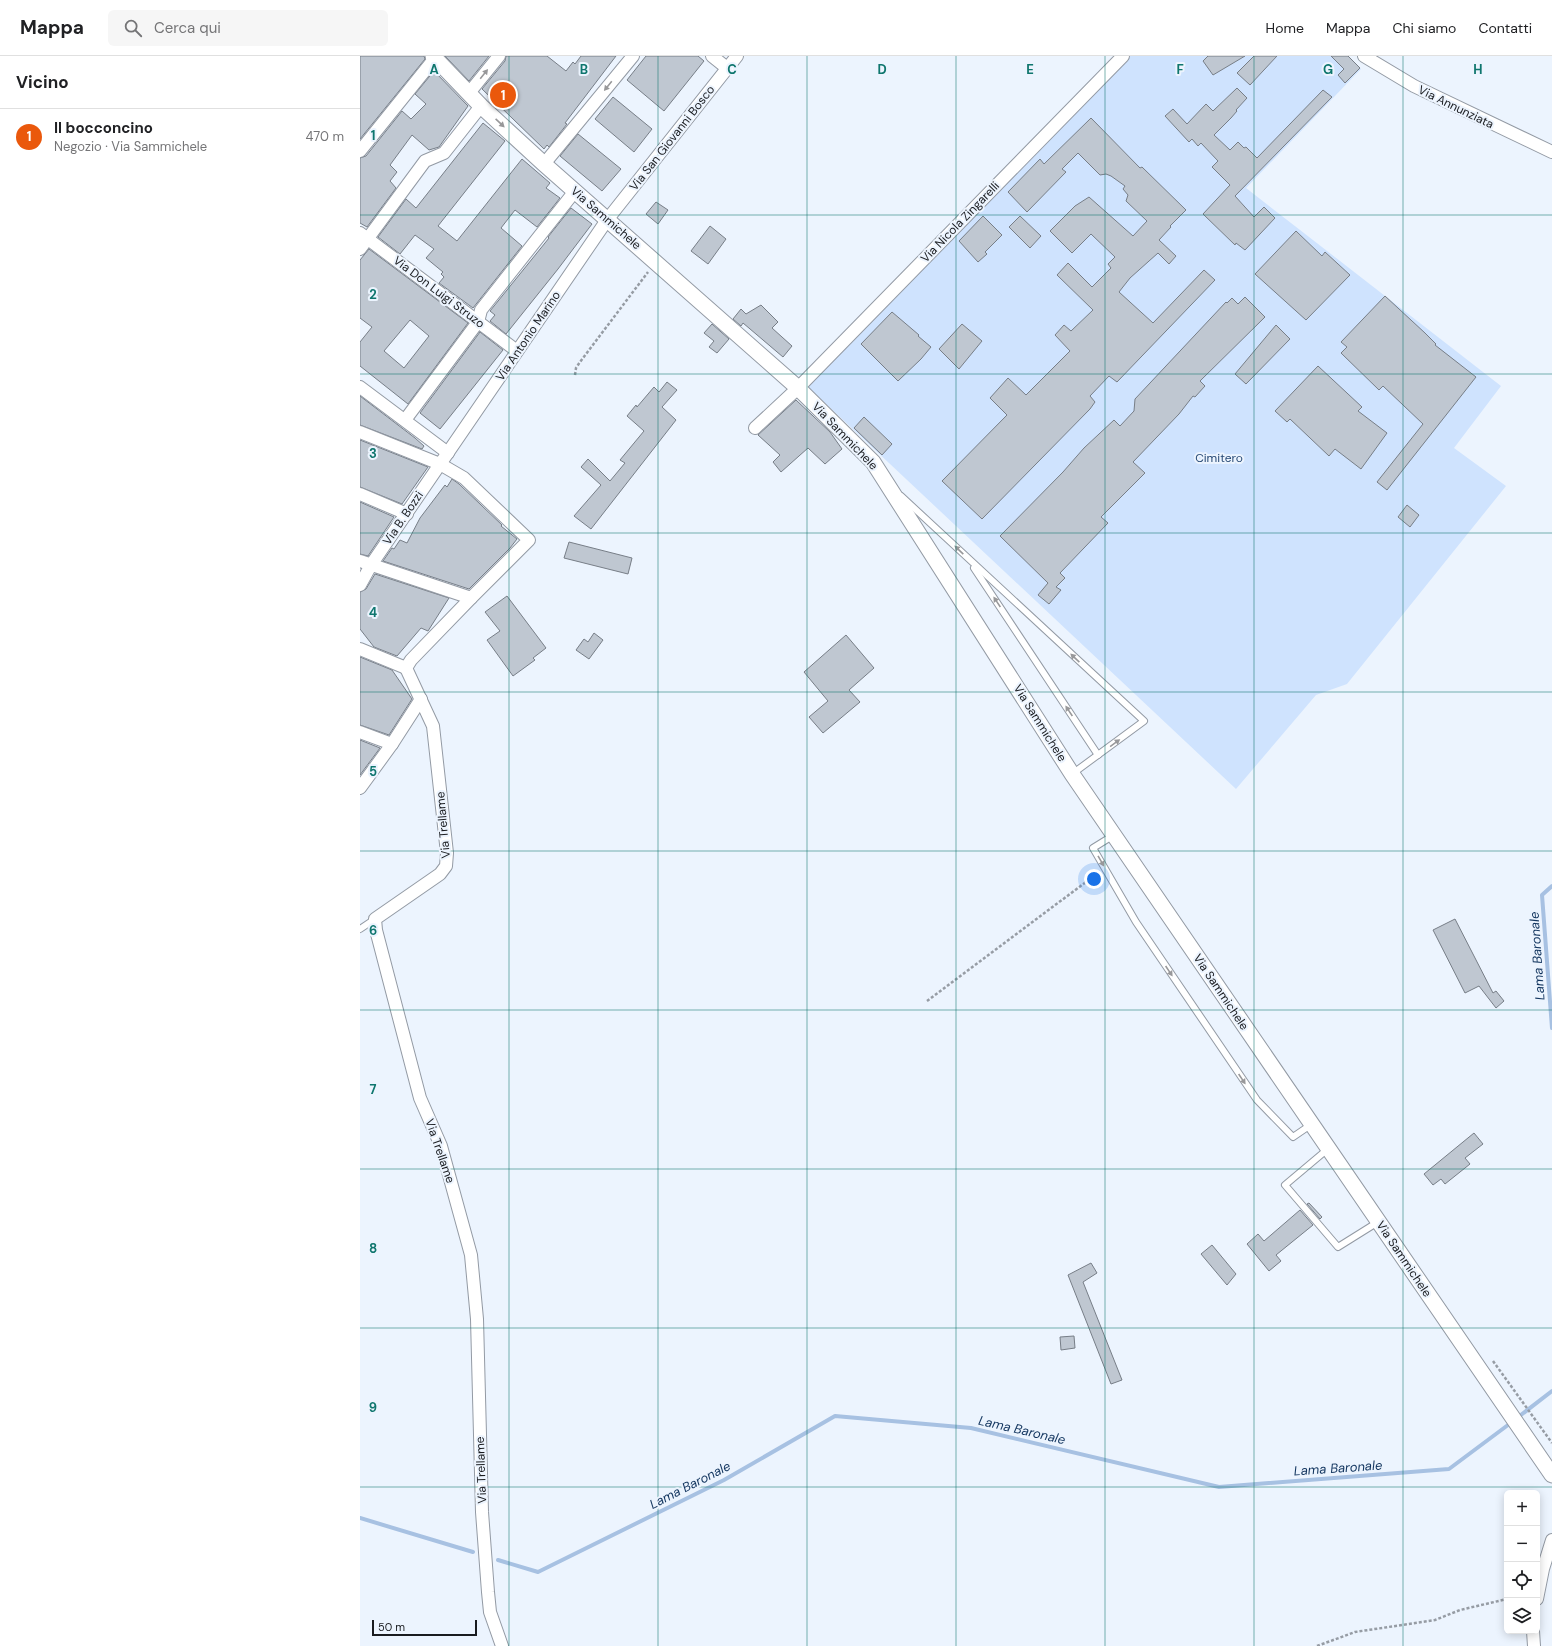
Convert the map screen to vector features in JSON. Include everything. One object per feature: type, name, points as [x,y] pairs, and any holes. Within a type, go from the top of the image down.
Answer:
[{"type":"street","points":[[469,93],[499,56]]},
{"type":"street","points":[[544,164],[633,56]]},
{"type":"street","points":[[712,56],[727,68]]},
{"type":"street","name":"Via San Giovanni Bosco","points":[[607,220],[736,56]]},
{"type":"street","name":"Via Nicola Zingarelli","points":[[755,428],[798,388],[1123,56]]},
{"type":"street","name":"Via Annunziata","points":[[1364,56],[1414,86],[1552,152]]},
{"type":"street","points":[[360,150],[434,57]]},
{"type":"street","name":"Via Sammichele","points":[[434,57],[481,106],[544,164],[798,388],[873,462],[1072,774],[1552,1475]]},
{"type":"street","points":[[360,249],[364,236],[425,161],[444,153],[481,106]]},
{"type":"street","points":[[405,420],[478,322],[481,310],[575,191]]},
{"type":"street","name":"Via Antonio Marino","points":[[448,453],[607,220]]},
{"type":"street","name":"Via Don Luigi Struzo","points":[[364,236],[517,351]]},
{"type":"street","points":[[360,387],[448,453]]},
{"type":"street","points":[[360,432],[440,464],[464,478],[530,540],[471,598],[411,660],[406,668]]},
{"type":"street","name":"Via B. Bozzi","points":[[360,585],[366,563],[407,514],[448,453]]},
{"type":"street","points":[[360,494],[407,514]]},
{"type":"street","points":[[366,563],[471,598]]},
{"type":"street","points":[[360,649],[406,668],[421,699],[392,744],[360,788]]},
{"type":"street","name":"Via Trellame","points":[[421,699],[433,726],[447,853],[446,866],[440,874],[375,919],[376,930],[420,1098],[441,1146],[471,1255],[477,1319],[482,1512],[488,1592],[490,1612],[502,1646]]},
{"type":"street","points":[[360,732],[392,744]]},
{"type":"street","points":[[1537,1598],[1543,1569],[1552,1540]]},
{"type":"street","points":[[1534,1634],[1534,1646]]},
{"type":"lane","points":[[891,488],[910,503],[969,560],[1144,722],[1072,774]]},
{"type":"lane","points":[[969,560],[1098,755]]},
{"type":"lane","points":[[1114,835],[1093,848],[1136,922],[1257,1100],[1293,1137],[1312,1124]]},
{"type":"lane","points":[[360,930],[375,919]]},
{"type":"lane","points":[[1329,1148],[1285,1185],[1338,1247],[1378,1222]]},
{"type":"path","points":[[575,375],[576,368],[580,362],[655,262]]},
{"type":"path","points":[[927,1001],[1105,868]]},
{"type":"path","points":[[1317,1646],[1355,1632],[1435,1620],[1460,1610],[1504,1600]]},
{"type":"green space","name":"Cimitero","points":[[1130,56],[1348,56],[1361,69],[1246,188],[1501,386],[1454,448],[1506,486],[1347,684],[1316,695],[1236,789],[807,386]]},
{"type":"building","points":[[360,56],[424,56],[425,59],[360,139]]},
{"type":"building","points":[[445,56],[489,56],[469,81]]},
{"type":"building","points":[[506,56],[547,56],[566,71],[573,62],[575,64],[581,56],[616,56],[565,123],[567,124],[549,147],[547,145],[544,149],[482,89],[505,61]]},
{"type":"building","points":[[646,56],[698,56],[704,61],[664,111],[627,80]]},
{"type":"building","points":[[1208,56],[1245,56],[1213,75],[1203,61]]},
{"type":"building","points":[[1254,56],[1277,56],[1250,85],[1237,73]]},
{"type":"building","points":[[1331,56],[1348,56],[1360,68],[1345,83],[1338,75],[1344,69]]},
{"type":"building","points":[[434,71],[468,106],[439,147],[429,150],[412,135],[390,165],[397,172],[390,181],[396,188],[367,227],[360,223],[360,158],[366,156],[402,111],[411,119],[426,104],[415,94]]},
{"type":"building","points":[[1237,88],[1247,98],[1231,118],[1214,135],[1230,150],[1238,142],[1244,148],[1246,147],[1257,158],[1323,90],[1332,97],[1235,196],[1254,217],[1264,207],[1275,218],[1245,250],[1236,243],[1235,245],[1203,214],[1230,185],[1212,167],[1218,161],[1201,143],[1198,146],[1192,139],[1189,142],[1165,116],[1173,109],[1187,124],[1206,104],[1213,111]]},
{"type":"building","points":[[613,97],[652,129],[634,152],[595,119]]},
{"type":"building","points":[[1091,118],[1140,168],[1142,167],[1186,210],[1159,240],[1176,256],[1169,264],[1158,253],[1130,278],[1119,292],[1153,323],[1204,270],[1215,280],[1117,382],[1109,376],[1090,396],[1095,402],[1090,409],[982,519],[942,481],[1007,415],[990,398],[1008,378],[1026,395],[1070,351],[1055,335],[1064,325],[1071,331],[1093,310],[1057,275],[1068,263],[1092,287],[1111,268],[1108,264],[1115,257],[1091,234],[1072,253],[1050,231],[1075,206],[1089,197],[1133,236],[1147,221],[1126,201],[1128,195],[1123,189],[1125,186],[1111,176],[1106,174],[1100,175],[1078,153],[1062,169],[1066,172],[1027,212],[1008,192],[1040,159],[1044,164]]},
{"type":"building","points":[[483,123],[505,141],[438,226],[457,241],[522,159],[550,183],[546,188],[560,198],[537,227],[515,210],[501,228],[522,246],[473,308],[439,283],[444,277],[441,274],[443,272],[426,258],[434,249],[415,235],[400,254],[378,237],[406,199],[416,208]]},
{"type":"building","points":[[578,134],[621,169],[602,191],[560,156]]},
{"type":"building","points":[[656,202],[668,210],[658,224],[646,214]]},
{"type":"building","points":[[571,208],[592,224],[506,334],[490,321],[495,315],[490,311],[549,238],[548,237]]},
{"type":"building","points":[[983,216],[1002,235],[985,252],[987,254],[978,262],[959,241]]},
{"type":"building","points":[[1020,216],[1041,236],[1030,248],[1009,227]]},
{"type":"building","points":[[710,226],[726,239],[708,264],[691,251]]},
{"type":"building","points":[[1296,231],[1322,256],[1325,252],[1350,275],[1306,320],[1255,274]]},
{"type":"building","points":[[369,249],[468,323],[408,404],[360,366],[360,342],[372,327],[360,318],[360,260]],"holes":[[[410,320],[429,336],[404,368],[384,351]]]},
{"type":"building","points":[[1385,296],[1425,333],[1436,344],[1435,345],[1476,377],[1387,490],[1377,482],[1423,424],[1383,386],[1379,390],[1341,353],[1347,347],[1341,342]]},
{"type":"building","points":[[1245,297],[1265,317],[1200,381],[1205,386],[1195,397],[1193,396],[1179,414],[1133,462],[1145,473],[1101,517],[1108,523],[1060,573],[1065,578],[1056,587],[1061,590],[1049,604],[1038,595],[1048,583],[1000,536],[1063,472],[1084,448],[1114,420],[1120,426],[1134,411],[1135,399],[1226,302],[1227,303],[1232,298],[1238,304]]},
{"type":"building","points":[[761,305],[778,322],[772,328],[792,346],[783,357],[743,323],[741,326],[733,319],[741,309],[746,314]]},
{"type":"building","points":[[892,312],[931,347],[898,381],[861,344]]},
{"type":"building","points":[[712,324],[729,339],[717,353],[709,347],[714,341],[704,333]]},
{"type":"building","points":[[962,324],[982,341],[959,369],[939,349]]},
{"type":"building","points":[[1276,325],[1290,339],[1246,384],[1235,374]]},
{"type":"building","points":[[480,332],[503,350],[440,429],[420,413]]},
{"type":"building","points":[[1318,366],[1362,407],[1358,411],[1387,433],[1361,469],[1335,449],[1329,456],[1290,419],[1287,422],[1275,411]]},
{"type":"building","points":[[667,382],[677,390],[662,407],[676,420],[591,529],[574,516],[601,485],[581,467],[588,459],[610,481],[625,463],[620,460],[644,431],[627,416],[654,387],[659,392]]},
{"type":"building","points":[[360,396],[415,438],[424,446],[422,449],[360,425]]},
{"type":"building","points":[[796,400],[830,432],[842,449],[825,464],[808,448],[781,472],[773,462],[780,455],[758,435]]},
{"type":"building","points":[[864,417],[892,444],[882,455],[854,428]]},
{"type":"building","points":[[360,440],[428,467],[402,504],[360,487]]},
{"type":"building","points":[[452,479],[502,525],[501,526],[517,539],[469,589],[383,561],[400,540],[407,543],[420,518],[445,485],[447,487]]},
{"type":"building","points":[[360,502],[394,517],[368,556],[360,554]]},
{"type":"building","points":[[1407,505],[1419,515],[1410,527],[1398,517]]},
{"type":"building","points":[[569,542],[632,558],[628,574],[564,558]]},
{"type":"building","points":[[375,574],[449,598],[428,631],[421,628],[397,656],[374,647],[360,629],[360,592],[366,589]]},
{"type":"building","points":[[507,596],[546,648],[533,658],[535,660],[513,676],[487,640],[500,631],[485,612]]},
{"type":"building","points":[[594,633],[603,640],[589,659],[576,650],[584,639],[588,642]]},
{"type":"building","points":[[846,635],[874,668],[849,690],[860,702],[823,733],[809,717],[828,701],[804,672]]},
{"type":"building","points":[[360,657],[392,670],[412,699],[389,735],[360,725]]},
{"type":"building","points":[[360,740],[380,748],[360,775]]},
{"type":"building","points":[[1455,919],[1493,993],[1496,991],[1504,1001],[1496,1008],[1479,986],[1465,993],[1433,930]]},
{"type":"building","points":[[1474,1133],[1483,1144],[1465,1158],[1470,1164],[1445,1184],[1441,1179],[1433,1185],[1424,1174]]},
{"type":"building","points":[[1309,1203],[1322,1217],[1320,1219],[1307,1204]]},
{"type":"building","points":[[1300,1210],[1313,1225],[1276,1255],[1281,1261],[1269,1271],[1247,1244],[1258,1234],[1264,1241]]},
{"type":"building","points":[[1212,1245],[1236,1274],[1227,1285],[1201,1254]]},
{"type":"building","points":[[1091,1263],[1097,1273],[1083,1282],[1122,1380],[1111,1384],[1068,1275]]},
{"type":"building","points":[[1074,1336],[1075,1348],[1061,1350],[1060,1337]]},
{"type":"waterway","name":"Lama Baronale","points":[[1552,886],[1542,895],[1552,1028]]},
{"type":"waterway","name":"Lama Baronale","points":[[1517,1418],[1552,1391]]},
{"type":"waterway","name":"Lama Baronale","points":[[498,1560],[538,1572],[724,1480],[835,1416],[971,1428],[1219,1487],[1449,1469],[1512,1422]]},
{"type":"waterway","name":"Lama Baronale","points":[[360,1518],[473,1552]]},
{"type":"place","name":"Il bocconcino","points":[[503,95]]}]
